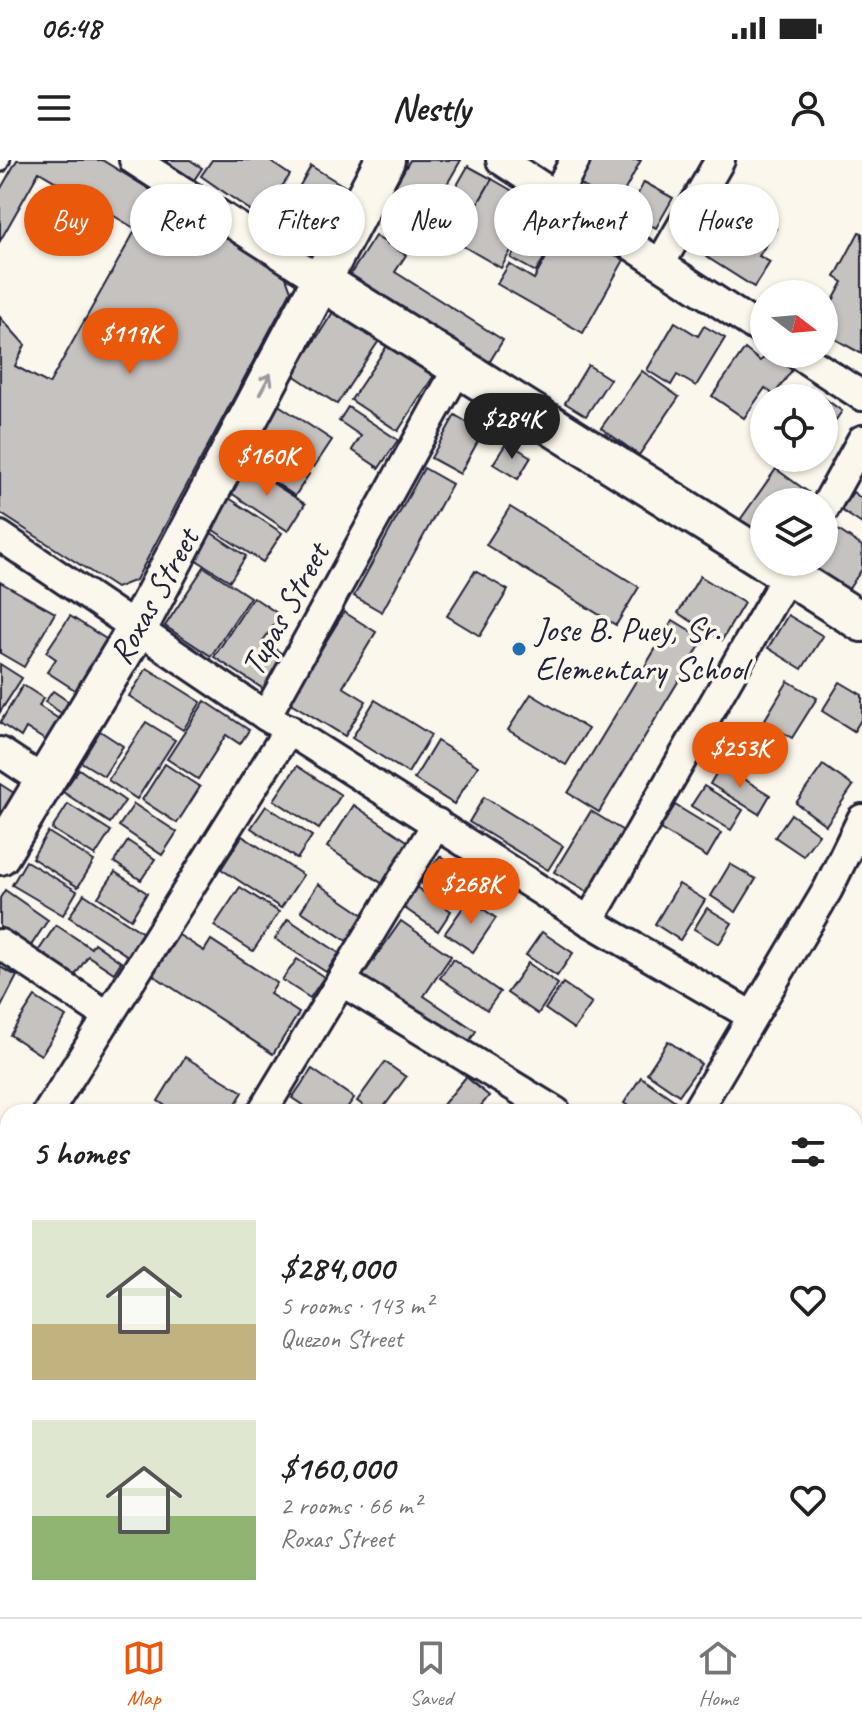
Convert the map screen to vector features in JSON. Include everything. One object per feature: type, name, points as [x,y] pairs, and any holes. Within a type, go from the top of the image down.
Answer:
[{"type":"street","points":[[134,160],[458,368],[750,546]]},
{"type":"street","name":"Roxas Street","points":[[0,855],[47,783],[138,627],[385,160]]},
{"type":"street","points":[[501,160],[538,184]]},
{"type":"street","points":[[562,184],[575,160]]},
{"type":"street","points":[[660,264],[720,160]]},
{"type":"street","points":[[648,256],[750,323]]},
{"type":"street","name":"Tupas Street","points":[[53,1104],[108,1016],[277,723],[458,368]]},
{"type":"street","points":[[819,368],[862,396]]},
{"type":"street","points":[[836,488],[862,440]]},
{"type":"street","points":[[0,536],[277,723],[589,921],[752,1016]]},
{"type":"street","points":[[589,921],[773,576]]},
{"type":"street","points":[[796,576],[862,622]]},
{"type":"street","points":[[0,752],[47,783]]},
{"type":"street","points":[[701,1104],[828,889],[862,819]]},
{"type":"street","points":[[267,1104],[437,823]]},
{"type":"street","points":[[0,944],[108,1016]]},
{"type":"street","points":[[341,981],[543,1104]]},
{"type":"building","points":[[17,160],[102,160],[141,184],[130,184],[130,225],[114,216],[114,184],[59,184],[39,172],[32,184],[24,184],[24,199],[0,241],[0,190]]},
{"type":"building","points":[[164,160],[190,160],[202,168],[194,180]]},
{"type":"building","points":[[212,160],[268,160],[290,175],[284,184],[248,184],[248,209],[232,198],[232,184],[213,184],[201,176]]},
{"type":"building","points":[[410,160],[461,160],[447,184],[396,184]]},
{"type":"building","points":[[589,160],[641,160],[628,184],[577,183]]},
{"type":"building","points":[[311,166],[341,184],[301,184]]},
{"type":"building","points":[[468,166],[492,179],[478,204],[478,184],[458,184]]},
{"type":"building","points":[[492,179],[501,184],[494,184],[494,256],[508,256],[501,268],[478,255],[478,204]]},
{"type":"building","points":[[653,187],[669,196],[669,205],[656,228],[653,226]]},
{"type":"building","points":[[859,232],[862,233],[862,354],[838,341],[838,291],[843,282],[835,277]]},
{"type":"building","points":[[375,236],[381,240],[381,256],[405,256],[395,272],[503,340],[487,366],[348,278],[365,256]]},
{"type":"building","points":[[130,240],[130,256],[232,256],[232,240],[248,250],[248,256],[258,256],[284,272],[291,291],[136,580],[116,588],[0,513],[0,317],[25,345],[15,366],[49,384]]},
{"type":"building","points":[[512,256],[545,256],[536,272]]},
{"type":"building","points":[[547,256],[617,256],[624,260],[583,333],[497,284],[509,264],[534,279]]},
{"type":"building","points":[[705,256],[759,256],[770,262],[758,280],[750,280],[750,284]]},
{"type":"building","points":[[335,309],[380,339],[337,404],[293,375]]},
{"type":"building","points":[[675,322],[698,336],[704,326],[725,338],[696,386],[677,375],[671,385],[647,370]]},
{"type":"building","points":[[389,343],[435,374],[398,431],[351,400]]},
{"type":"building","points":[[745,349],[750,353],[750,368],[792,370],[782,384],[750,384],[750,409],[744,418],[712,396]]},
{"type":"building","points":[[588,365],[610,379],[586,416],[565,403]]},
{"type":"building","points":[[642,371],[679,397],[639,455],[601,428]]},
{"type":"building","points":[[277,404],[332,440],[314,467],[260,431]]},
{"type":"building","points":[[348,407],[398,440],[379,468],[352,450],[361,436],[339,421]]},
{"type":"building","points":[[455,415],[483,432],[460,474],[431,458]]},
{"type":"building","points":[[258,441],[309,474],[295,496],[245,462]]},
{"type":"building","points":[[507,442],[531,457],[518,479],[493,464]]},
{"type":"building","points":[[245,465],[305,504],[288,531],[228,491]]},
{"type":"building","points":[[424,468],[452,484],[382,612],[354,596]]},
{"type":"building","points":[[774,472],[780,472],[802,488],[763,488]]},
{"type":"building","points":[[853,492],[862,499],[862,524],[841,510]]},
{"type":"building","points":[[229,498],[282,533],[263,562],[210,528]]},
{"type":"building","points":[[750,506],[750,537],[735,527]]},
{"type":"building","points":[[510,507],[639,587],[616,625],[486,545]]},
{"type":"building","points":[[838,530],[862,546],[862,569],[846,593],[821,576],[838,576]]},
{"type":"building","points":[[210,532],[246,556],[230,581],[193,558]]},
{"type":"building","points":[[204,567],[250,597],[211,656],[165,626]]},
{"type":"building","points":[[475,571],[508,590],[480,636],[447,616]]},
{"type":"building","points":[[700,576],[744,603],[722,640],[678,613]]},
{"type":"building","points":[[0,582],[55,613],[24,667],[0,653]]},
{"type":"building","points":[[253,597],[280,615],[263,641],[287,657],[265,690],[214,657]]},
{"type":"building","points":[[344,612],[376,632],[343,687],[366,701],[345,736],[289,702]]},
{"type":"building","points":[[788,615],[823,636],[802,669],[768,648]]},
{"type":"building","points":[[70,616],[117,646],[78,692],[47,672],[56,659],[46,652]]},
{"type":"building","points":[[673,620],[704,639],[599,812],[568,793]]},
{"type":"building","points":[[0,664],[22,678],[0,712]]},
{"type":"building","points":[[147,668],[201,702],[183,730],[129,696]]},
{"type":"building","points":[[788,681],[817,698],[792,738],[764,721]]},
{"type":"building","points":[[840,682],[862,695],[862,718],[854,731],[822,711]]},
{"type":"building","points":[[23,685],[43,698],[39,706],[62,721],[48,742],[26,728],[21,737],[0,723]]},
{"type":"building","points":[[53,691],[75,706],[67,717],[45,702]]},
{"type":"building","points":[[531,694],[588,729],[566,765],[508,730]]},
{"type":"building","points":[[375,700],[431,735],[408,773],[352,738]]},
{"type":"building","points":[[205,701],[249,730],[240,744],[226,735],[198,779],[167,759]]},
{"type":"building","points":[[146,722],[175,740],[137,799],[108,780]]},
{"type":"building","points":[[100,731],[123,746],[104,776],[81,762]]},
{"type":"building","points":[[437,741],[478,766],[454,804],[414,779]]},
{"type":"building","points":[[165,764],[200,787],[177,823],[142,800]]},
{"type":"building","points":[[721,765],[770,795],[759,814],[710,784]]},
{"type":"building","points":[[823,765],[853,786],[826,825],[796,803]]},
{"type":"building","points":[[297,766],[341,795],[319,829],[274,800]]},
{"type":"building","points":[[79,769],[125,801],[110,823],[63,792]]},
{"type":"building","points":[[0,784],[14,793],[0,815]]},
{"type":"building","points":[[704,786],[743,810],[731,830],[691,806]]},
{"type":"building","points":[[484,797],[563,846],[548,870],[469,822]]},
{"type":"building","points":[[68,804],[111,831],[95,856],[52,829]]},
{"type":"building","points":[[134,804],[177,832],[162,855],[119,826]]},
{"type":"building","points":[[354,805],[410,843],[383,884],[327,847]]},
{"type":"building","points":[[675,805],[721,833],[707,857],[660,829]]},
{"type":"building","points":[[266,806],[312,836],[297,859],[251,828]]},
{"type":"building","points":[[591,811],[625,832],[588,892],[554,872]]},
{"type":"building","points":[[791,814],[819,834],[803,856],[775,837]]},
{"type":"building","points":[[48,832],[94,861],[78,887],[32,858]]},
{"type":"building","points":[[242,836],[303,875],[281,908],[221,869]]},
{"type":"building","points":[[128,841],[155,859],[141,880],[114,862]]},
{"type":"building","points":[[440,856],[459,869],[440,896],[421,883]]},
{"type":"building","points":[[26,861],[77,891],[63,915],[12,885]]},
{"type":"building","points":[[730,864],[756,879],[736,912],[711,896]]},
{"type":"building","points":[[115,872],[147,893],[131,919],[98,897]]},
{"type":"building","points":[[318,884],[364,915],[347,941],[301,911]]},
{"type":"building","points":[[679,884],[705,900],[680,940],[655,924]]},
{"type":"building","points":[[240,887],[279,912],[253,951],[214,926]]},
{"type":"building","points":[[416,887],[451,911],[438,931],[403,907]]},
{"type":"building","points":[[5,890],[48,920],[30,947],[0,927],[0,898]]},
{"type":"building","points":[[84,894],[143,933],[128,956],[69,917]]},
{"type":"building","points":[[469,899],[496,918],[473,952],[445,933]]},
{"type":"building","points":[[707,908],[732,923],[719,944],[694,929]]},
{"type":"building","points":[[288,919],[339,953],[326,972],[275,939]]},
{"type":"building","points":[[401,921],[451,956],[424,996],[476,1031],[462,1052],[359,981]]},
{"type":"building","points":[[56,925],[91,948],[94,943],[121,962],[114,973],[88,956],[74,977],[37,953]]},
{"type":"building","points":[[542,932],[573,953],[557,976],[526,955]]},
{"type":"building","points":[[179,935],[204,951],[211,940],[277,983],[270,994],[299,1013],[273,1054],[153,975]]},
{"type":"building","points":[[297,959],[324,977],[310,998],[282,980]]},
{"type":"building","points":[[453,959],[500,992],[487,1010],[440,978]]},
{"type":"building","points":[[528,963],[558,984],[538,1014],[507,993]]},
{"type":"building","points":[[0,967],[17,976],[1,1007],[0,1006]]},
{"type":"building","points":[[563,983],[592,1003],[574,1029],[545,1009]]},
{"type":"building","points":[[35,997],[66,1017],[41,1055],[10,1035]]},
{"type":"building","points":[[668,1041],[701,1064],[679,1095],[647,1073]]},
{"type":"building","points":[[185,1057],[243,1092],[236,1104],[163,1104],[158,1101]]},
{"type":"building","points":[[385,1062],[406,1077],[386,1104],[361,1104],[357,1101]]},
{"type":"building","points":[[312,1069],[354,1098],[350,1104],[301,1104],[292,1098]]},
{"type":"building","points":[[466,1077],[489,1096],[482,1104],[444,1104]]},
{"type":"building","points":[[641,1077],[680,1104],[625,1104]]},
{"type":"place","name":"Jose B. Puey, Sr. Elementary School","points":[[519,649]]}]
